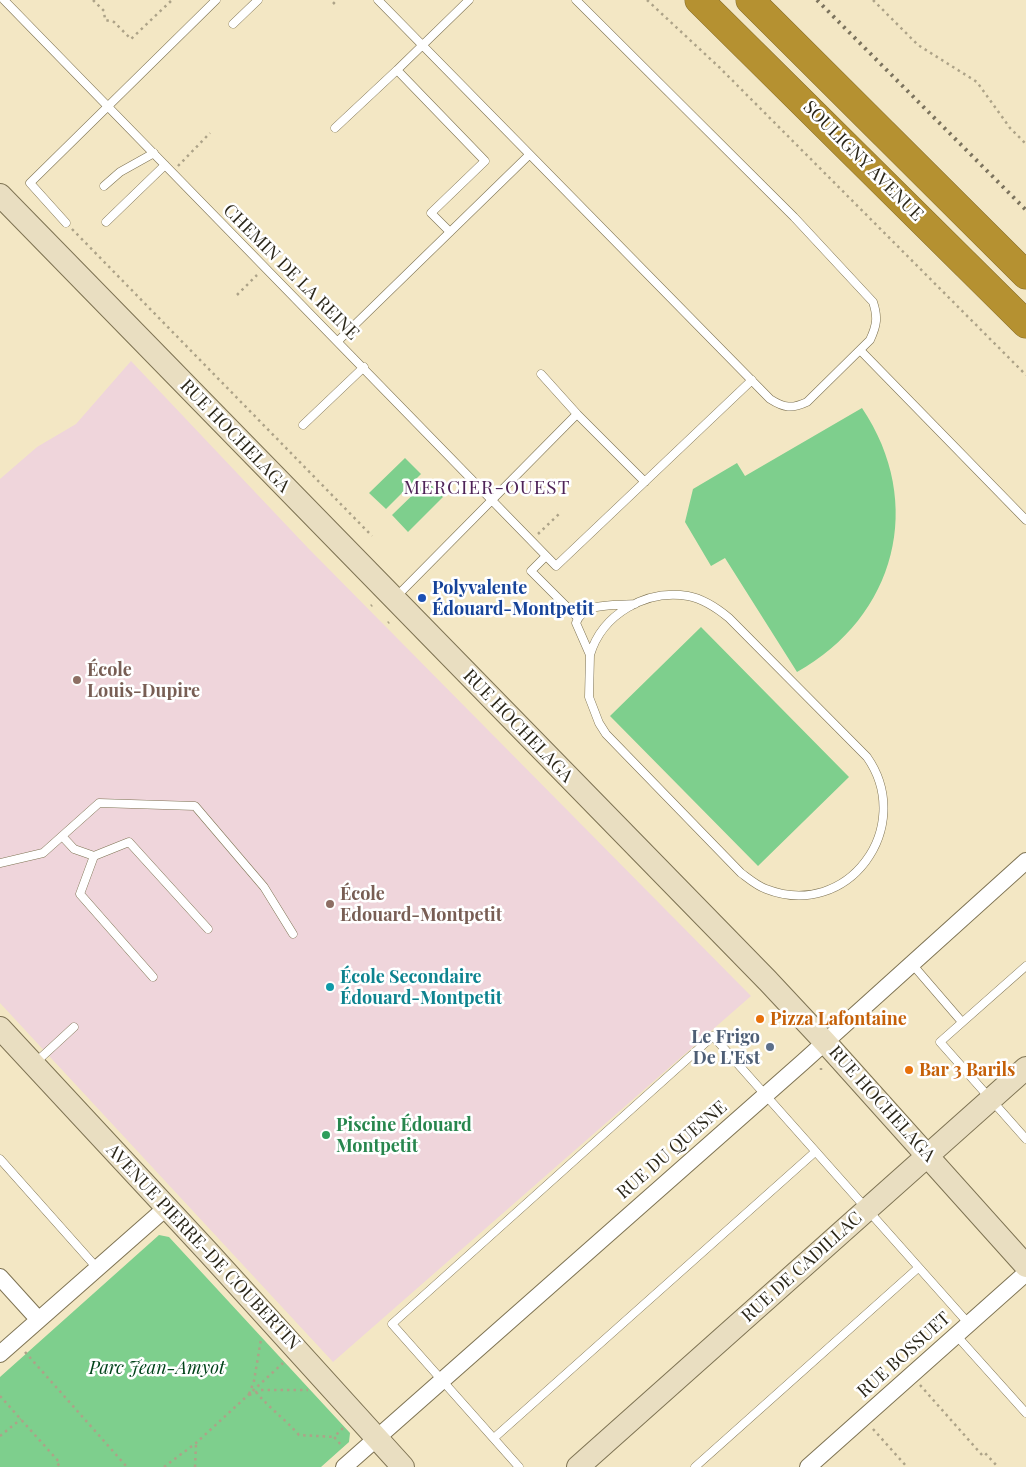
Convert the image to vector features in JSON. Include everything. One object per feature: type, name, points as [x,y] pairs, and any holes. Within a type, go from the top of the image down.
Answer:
[{"type":"highway","name":"SOULIGNY AVENUE","points":[[699,0],[1026,324]]},
{"type":"highway","name":"SOULIGNY AVENUE","points":[[750,0],[1026,275]]},
{"type":"main road","name":"RUE HOCHELAGA","points":[[0,195],[825,1042],[1026,1266]]},
{"type":"main road","name":"AVENUE PIERRE-DE COUBERTIN","points":[[0,1028],[167,1207],[403,1467]]},
{"type":"main road","name":"RUE DE CADILLAC","points":[[578,1467],[1026,1068]]},
{"type":"street","name":"RUE DU QUESNE","points":[[344,1467],[1026,862]]},
{"type":"street","points":[[0,1354],[167,1207]]},
{"type":"street","name":"RUE BOSSUET","points":[[817,1464],[1026,1273]]},
{"type":"street","points":[[0,1277],[38,1319]]},
{"type":"lane","name":"CHEMIN DE LA REINE","points":[[4,0],[556,566],[645,482]]},
{"type":"lane","points":[[66,223],[30,183],[216,0]]},
{"type":"lane","points":[[233,24],[258,0]]},
{"type":"lane","points":[[378,0],[752,380],[781,406],[794,408],[807,402],[870,340],[876,328],[877,314],[872,302],[794,217],[576,0]]},
{"type":"lane","points":[[335,128],[469,0]]},
{"type":"lane","points":[[397,70],[485,161],[431,213],[450,232]]},
{"type":"lane","points":[[104,186],[120,172],[154,153]]},
{"type":"lane","points":[[338,341],[530,155]]},
{"type":"lane","points":[[106,222],[165,165]]},
{"type":"lane","points":[[860,350],[1026,520]]},
{"type":"lane","points":[[302,425],[364,367]]},
{"type":"lane","points":[[541,374],[577,414],[645,482],[752,380]]},
{"type":"lane","points":[[394,598],[577,414]]},
{"type":"lane","points":[[546,556],[531,571],[578,618]]},
{"type":"lane","points":[[590,655],[576,623],[578,618],[589,608],[635,604],[654,598],[688,596],[717,608],[866,757],[876,771],[881,783],[884,811],[879,840],[861,867],[838,885],[823,891],[793,895],[765,889],[740,873],[606,734],[598,723],[589,697],[590,655],[601,630],[612,618],[635,604]]},
{"type":"lane","points":[[0,863],[43,853],[98,803],[194,806],[264,887],[294,934]]},
{"type":"lane","points":[[62,836],[74,849],[94,856],[129,842],[208,929]]},
{"type":"lane","points":[[94,856],[80,894],[152,977]]},
{"type":"lane","points":[[912,964],[962,1022]]},
{"type":"lane","points":[[1026,966],[940,1042],[1026,1139]]},
{"type":"lane","points":[[33,1064],[74,1027]]},
{"type":"lane","points":[[519,1467],[392,1324],[713,1036],[764,1096],[918,1268],[962,1330],[1026,1413]]},
{"type":"lane","points":[[494,1438],[815,1152]]},
{"type":"lane","points":[[0,1159],[97,1268]]},
{"type":"lane","points":[[695,1467],[918,1268]]},
{"type":"path","points":[[93,0],[104,11],[105,20],[114,22],[131,39],[172,0]]},
{"type":"path","points":[[333,4],[337,0]]},
{"type":"path","points":[[647,0],[720,68],[1026,375]]},
{"type":"path","points":[[873,0],[918,45],[977,82],[1010,128],[1026,144]]},
{"type":"path","points":[[186,158],[210,133]]},
{"type":"path","points":[[66,223],[372,536]]},
{"type":"path","points":[[238,294],[259,273]]},
{"type":"path","points":[[537,535],[560,513]]},
{"type":"path","points":[[248,1395],[256,1373],[262,1335]]},
{"type":"path","points":[[25,1352],[127,1467]]},
{"type":"path","points":[[164,1467],[196,1444],[286,1361]]},
{"type":"path","points":[[919,1384],[982,1455],[985,1453],[998,1467]]},
{"type":"path","points":[[248,1395],[256,1392],[287,1389],[313,1391]]},
{"type":"path","points":[[256,1392],[274,1413],[281,1414],[299,1435],[334,1437],[344,1449]]},
{"type":"path","points":[[0,1396],[60,1463],[57,1467]]},
{"type":"path","points":[[0,1436],[20,1419]]},
{"type":"path","points":[[334,1437],[345,1426]]},
{"type":"path","points":[[872,1427],[907,1467]]},
{"type":"path","points":[[195,1467],[196,1444]]},
{"type":"shaded area","name":"École Edouard-Montpetit","points":[[131,361],[308,548],[751,996],[333,1362],[0,1003],[0,479],[37,447],[76,424]]},
{"type":"green space","points":[[862,408],[882,444],[893,482],[896,519],[891,555],[878,589],[858,621],[831,649],[797,672],[725,558],[711,566],[685,522],[693,489],[737,463],[745,476]]},
{"type":"green space","points":[[405,458],[421,474],[386,509],[369,493]]},
{"type":"green space","points":[[427,481],[443,497],[408,532],[392,515]]},
{"type":"green space","points":[[701,627],[849,777],[758,866],[610,716]]},
{"type":"green space","name":"Parc Jean-Amyot","points":[[159,1235],[169,1237],[350,1433],[349,1442],[321,1467],[0,1467],[0,1377]]},
{"type":"railway","points":[[817,0],[1026,210]]},
{"type":"place","name":"Polyvalente Édouard-Montpetit","points":[[422,598]]},
{"type":"place","name":"École Louis-Dupire","points":[[77,680]]},
{"type":"place","name":"École Edouard-Montpetit","points":[[330,904]]},
{"type":"place","name":"École Secondaire Édouard-Montpetit","points":[[330,987]]},
{"type":"place","name":"Pizza Lafontaine","points":[[760,1019]]},
{"type":"place","name":"Le Frigo De L'Est","points":[[770,1047]]},
{"type":"place","name":"Bar 3 Barils","points":[[909,1070]]},
{"type":"place","name":"Piscine Édouard Montpetit","points":[[326,1135]]},
{"type":"district","name":"MERCIER-OUEST","points":[[487,488]]}]
